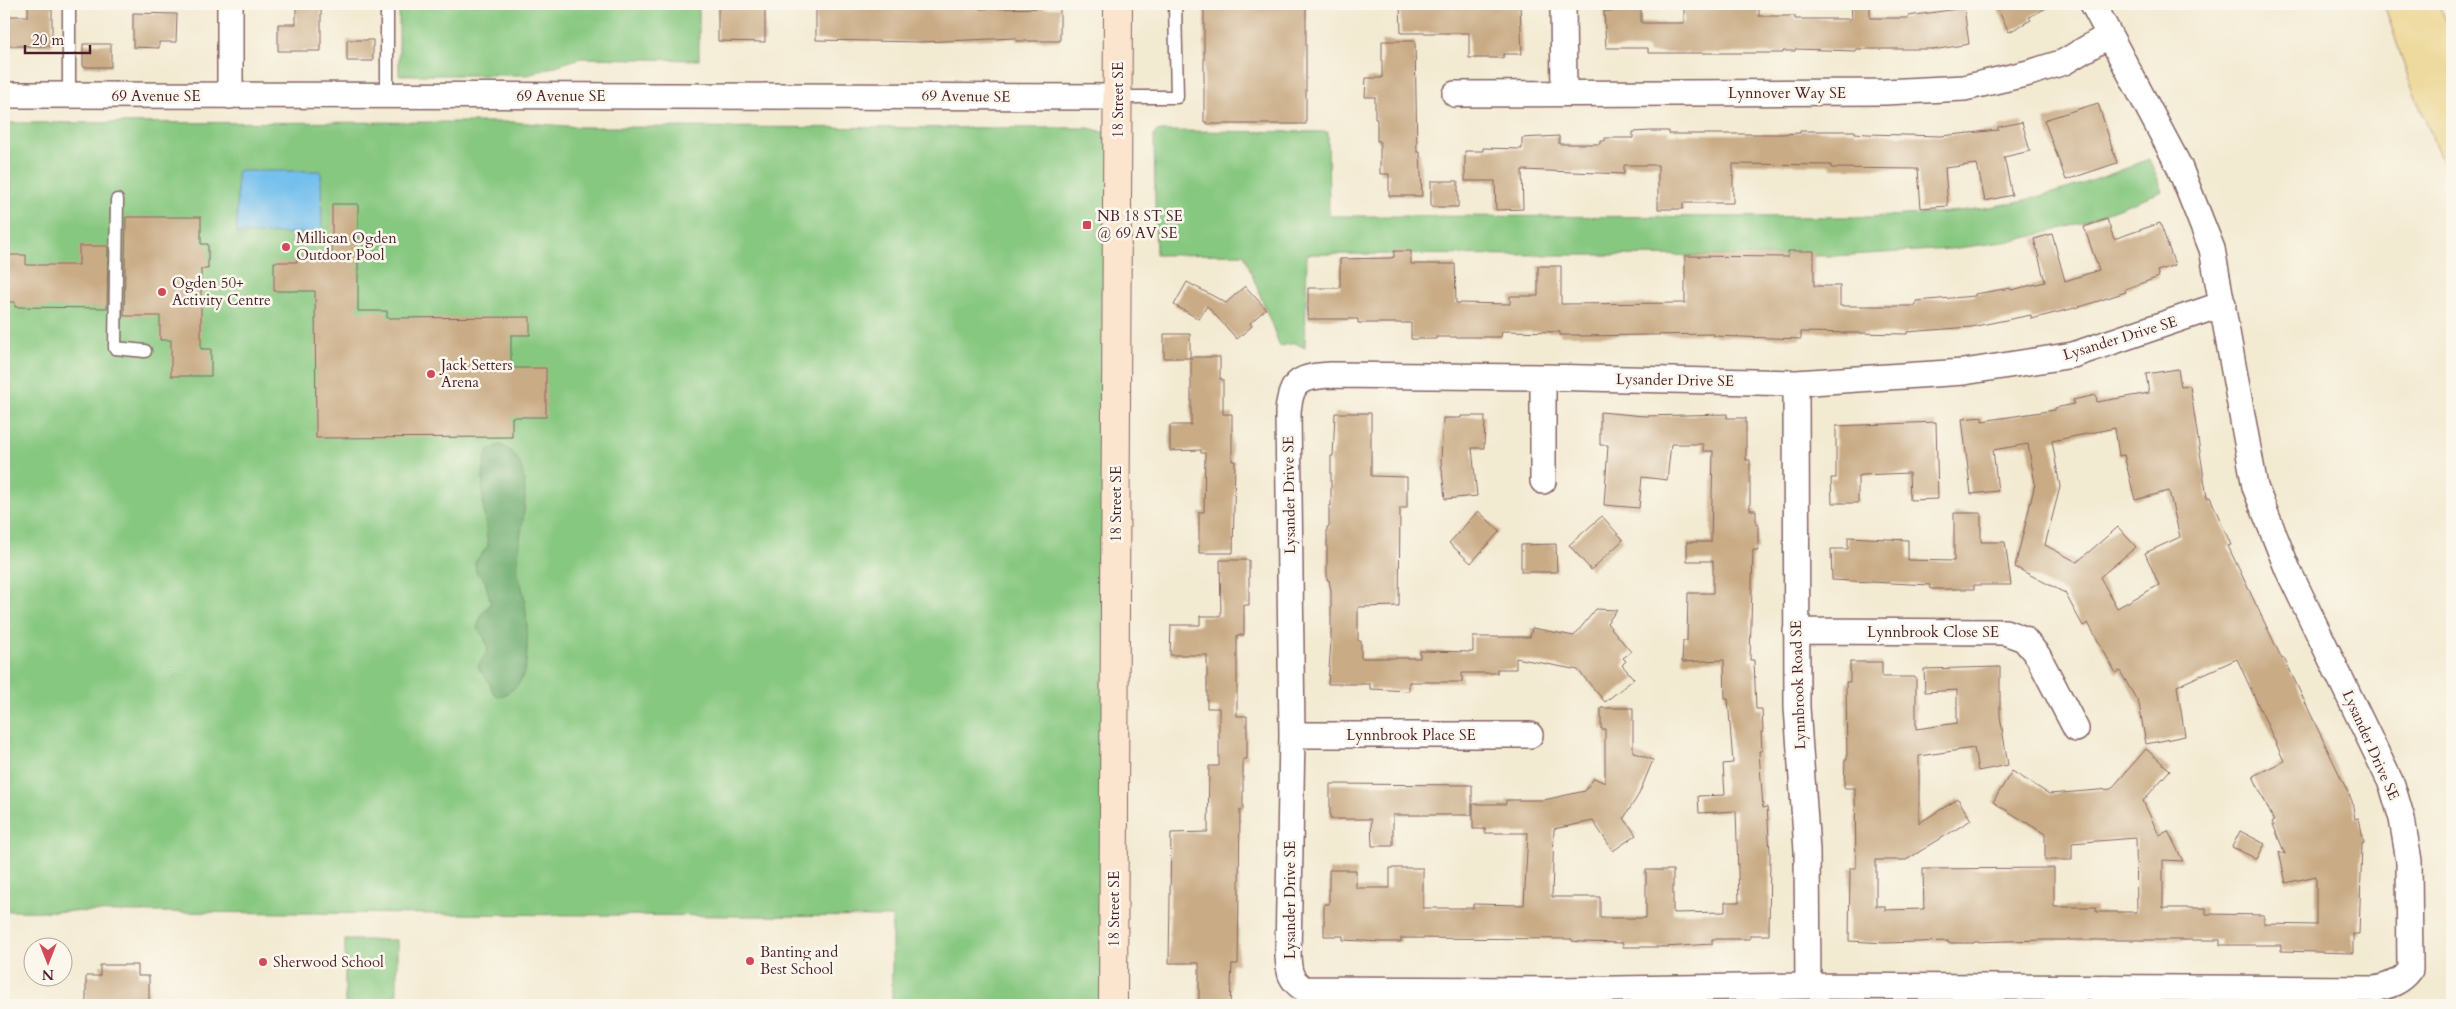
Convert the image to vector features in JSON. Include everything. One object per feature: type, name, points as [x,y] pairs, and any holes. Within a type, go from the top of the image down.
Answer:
[{"type":"street","points":[[230,4],[230,96]]},
{"type":"street","name":"18 Street SE","points":[[1113,1005],[1118,4]]},
{"type":"street","points":[[1563,4],[1564,93]]},
{"type":"street","name":"Lysander Drive SE","points":[[2093,4],[2179,166],[2212,249],[2223,304],[2255,488],[2288,570],[2392,785],[2402,819],[2409,861],[2410,970],[2404,978],[2391,985],[2375,989],[1808,986],[1558,998],[1304,989],[1294,983],[1289,973],[1288,956],[1292,735],[1288,412],[1290,394],[1295,383],[1308,376],[1331,375],[1544,377],[1796,383],[1964,372],[2073,355],[2223,304]]},
{"type":"street","name":"Lynnover Way SE","points":[[1455,94],[1886,92],[1964,88],[2064,62],[2109,35]]},
{"type":"street","name":"69 Avenue SE","points":[[4,95],[796,94],[1118,97]]},
{"type":"street","points":[[1543,481],[1544,377]]},
{"type":"street","name":"Lynnbrook Road SE","points":[[1796,383],[1797,706],[1808,850],[1808,986]]},
{"type":"street","name":"Lynnbrook Close SE","points":[[1796,631],[2005,632],[2024,639],[2038,656],[2076,729]]},
{"type":"street","name":"Lynnbrook Place SE","points":[[1292,735],[1530,736]]},
{"type":"lane","points":[[69,4],[69,96]]},
{"type":"lane","points":[[387,96],[388,4]]},
{"type":"lane","points":[[1118,97],[1177,97],[1175,4]]},
{"type":"lane","points":[[117,200],[115,348],[145,351]]},
{"type":"green space","points":[[399,4],[699,4],[699,60],[580,58],[528,75],[399,75]]},
{"type":"green space","points":[[513,122],[579,127],[1089,128],[1117,136],[1113,1005],[892,1005],[892,917],[4,911],[4,123]]},
{"type":"green space","points":[[1157,131],[1328,132],[1329,216],[1871,217],[1923,214],[1976,209],[2046,195],[2149,159],[2163,191],[2071,226],[2018,240],[1950,249],[1833,256],[1307,254],[1305,348],[1295,343],[1280,346],[1244,254],[1156,255],[1154,135]]},
{"type":"green space","points":[[501,445],[512,452],[517,458],[521,466],[524,483],[525,496],[518,573],[525,603],[527,658],[519,683],[514,689],[499,697],[492,691],[488,680],[478,666],[488,650],[485,639],[477,628],[482,614],[491,603],[485,581],[476,572],[475,562],[488,546],[483,498],[485,462],[488,450]]},
{"type":"green space","points":[[345,940],[397,940],[397,1005],[345,1005]]},
{"type":"sand","points":[[2384,4],[2439,4],[2452,35],[2452,186],[2409,80]]},
{"type":"water","points":[[237,171],[321,171],[322,233],[237,234]]},
{"type":"building","points":[[28,4],[52,4],[52,46],[4,46],[4,16],[28,16]]},
{"type":"building","points":[[718,4],[765,4],[765,42],[718,41]]},
{"type":"building","points":[[816,4],[980,4],[980,9],[1060,8],[1060,41],[1016,41],[1016,38],[921,42],[816,40]]},
{"type":"building","points":[[1207,4],[1306,4],[1306,124],[1207,124],[1207,122],[1204,122],[1204,7],[1207,7]]},
{"type":"building","points":[[1400,4],[1520,4],[1522,54],[1503,54],[1503,58],[1469,58],[1469,33],[1401,33]]},
{"type":"building","points":[[1613,4],[1641,4],[1641,23],[1684,23],[1684,4],[1759,4],[1759,16],[1795,16],[1795,19],[1851,19],[1852,4],[1870,4],[1870,18],[1908,18],[1908,16],[1964,8],[1969,44],[1933,50],[1856,49],[1856,51],[1795,49],[1795,51],[1783,51],[1783,53],[1648,53],[1648,48],[1606,48],[1604,11],[1613,11]]},
{"type":"building","points":[[1995,4],[2054,4],[2029,17],[2031,20],[2009,32]]},
{"type":"building","points":[[296,7],[321,7],[321,51],[278,51],[278,24],[296,24]]},
{"type":"building","points":[[133,13],[177,14],[176,42],[159,42],[159,48],[133,47]]},
{"type":"building","points":[[347,40],[373,40],[373,61],[347,61]]},
{"type":"building","points":[[1382,41],[1415,41],[1417,152],[1420,152],[1422,196],[1389,196],[1389,174],[1380,174],[1380,141],[1377,141],[1375,97],[1365,97],[1366,78],[1382,78]]},
{"type":"building","points":[[83,44],[111,44],[111,67],[83,67]]},
{"type":"building","points":[[2098,103],[2117,163],[2066,180],[2044,120]]},
{"type":"building","points":[[2022,122],[2030,151],[2004,157],[2012,195],[1985,201],[1977,164],[1945,168],[1948,206],[1921,208],[1918,169],[1831,168],[1831,165],[1733,164],[1733,203],[1683,203],[1683,209],[1658,209],[1658,165],[1624,165],[1624,174],[1522,170],[1523,209],[1496,210],[1495,181],[1465,181],[1465,151],[1483,151],[1483,148],[1522,149],[1522,138],[1559,136],[1559,144],[1600,144],[1600,141],[1605,141],[1605,138],[1633,138],[1633,132],[1652,131],[1669,131],[1669,134],[1781,134],[1800,133],[1800,131],[1855,131],[1855,133],[1867,134],[1941,136],[1998,130],[1998,127]]},
{"type":"building","points":[[1431,181],[1458,181],[1458,207],[1431,207]]},
{"type":"building","name":"Jack Setters Arena","points":[[332,204],[358,204],[358,311],[387,311],[387,318],[530,317],[530,335],[511,335],[511,368],[546,368],[546,417],[512,417],[512,437],[316,438],[315,291],[274,291],[274,262],[297,262],[297,258],[332,258]]},
{"type":"building","name":"Ogden 50+ Activity Centre","points":[[126,217],[201,217],[201,244],[208,244],[208,269],[201,269],[201,349],[211,349],[211,376],[171,376],[171,340],[160,340],[160,316],[124,316]]},
{"type":"building","points":[[2107,219],[2114,239],[2160,223],[2175,265],[2157,271],[2159,277],[2125,289],[2126,292],[2083,306],[2031,319],[2031,315],[1971,327],[1907,332],[1907,334],[1801,332],[1801,339],[1714,336],[1714,334],[1580,336],[1560,335],[1560,332],[1502,331],[1501,337],[1411,339],[1411,323],[1358,323],[1358,319],[1308,319],[1308,288],[1340,288],[1340,259],[1391,258],[1394,257],[1394,251],[1411,251],[1411,264],[1455,264],[1456,303],[1510,304],[1510,296],[1538,296],[1538,266],[1561,266],[1561,304],[1685,303],[1685,256],[1788,257],[1788,251],[1814,251],[1814,286],[1840,286],[1840,306],[1916,306],[1916,301],[1975,296],[1975,294],[2010,288],[2011,290],[2045,282],[2034,239],[2052,234],[2065,281],[2099,270],[2084,227]]},
{"type":"building","points":[[79,246],[108,246],[107,308],[15,307],[15,302],[4,302],[5,255],[26,255],[26,265],[79,265]]},
{"type":"building","points":[[1187,282],[1226,303],[1245,286],[1266,309],[1250,323],[1252,326],[1237,339],[1207,306],[1199,319],[1174,305]]},
{"type":"building","points":[[1164,334],[1190,334],[1190,358],[1164,358]]},
{"type":"building","points":[[1191,357],[1220,357],[1220,379],[1223,379],[1223,414],[1232,414],[1232,461],[1235,461],[1233,553],[1199,553],[1199,512],[1204,512],[1205,453],[1201,453],[1201,450],[1170,451],[1170,425],[1191,425]]},
{"type":"building","points":[[2178,369],[2181,387],[2190,386],[2207,498],[2210,497],[2231,545],[2228,546],[2352,801],[2355,819],[2359,818],[2364,843],[2362,844],[2359,934],[2353,934],[2353,953],[2281,951],[2281,945],[2220,945],[2220,940],[2043,940],[1974,943],[1948,943],[1948,941],[1885,943],[1849,941],[1850,868],[1856,868],[1855,788],[1844,788],[1845,760],[1847,760],[1846,682],[1850,682],[1850,662],[1882,662],[1882,677],[1916,677],[1916,729],[1957,723],[1957,690],[1925,692],[1924,669],[2000,667],[2000,716],[2008,765],[1978,771],[1974,748],[1919,756],[1919,823],[1958,799],[1971,820],[1906,860],[1876,860],[1876,906],[1885,906],[1885,910],[1924,909],[1923,869],[2054,868],[2054,907],[2096,907],[2096,912],[2137,912],[2136,838],[2072,843],[2072,860],[2045,860],[2045,834],[1993,802],[2012,771],[2049,794],[2111,789],[2146,749],[2170,770],[2143,801],[2159,835],[2168,831],[2183,861],[2163,860],[2163,908],[2206,908],[2206,914],[2264,915],[2264,924],[2316,925],[2316,876],[2286,883],[2279,851],[2285,854],[2272,822],[2274,821],[2253,776],[2284,761],[2237,659],[2177,686],[2185,736],[2146,744],[2139,704],[2120,671],[2116,673],[2088,623],[2083,626],[2065,593],[2015,567],[2035,484],[2028,444],[1993,450],[1998,491],[1971,494],[1962,419],[1982,417],[1982,421],[2055,410],[2055,408],[2074,404],[2073,400],[2096,395],[2097,402],[2149,393],[2146,374]],"holes":[[[2115,428],[2119,456],[2124,455],[2135,500],[2169,491],[2180,537],[2145,553],[2159,585],[2117,608],[2100,577],[2136,547],[2118,527],[2077,562],[2045,545],[2060,487],[2052,441]]]},
{"type":"building","points":[[1600,412],[1644,416],[1727,414],[1727,418],[1746,418],[1746,460],[1750,460],[1750,510],[1756,510],[1756,524],[1758,524],[1758,550],[1753,550],[1750,660],[1754,660],[1756,709],[1762,709],[1762,751],[1759,751],[1763,808],[1767,807],[1770,852],[1769,935],[1750,935],[1750,939],[1712,939],[1712,944],[1665,947],[1623,947],[1623,943],[1581,942],[1572,941],[1572,939],[1401,938],[1401,942],[1382,942],[1343,940],[1343,936],[1324,936],[1324,904],[1329,904],[1329,870],[1356,870],[1356,888],[1390,888],[1390,868],[1423,868],[1423,908],[1473,908],[1473,904],[1524,905],[1528,833],[1485,833],[1485,829],[1473,829],[1473,804],[1506,804],[1506,800],[1544,800],[1585,791],[1594,778],[1605,783],[1605,729],[1601,729],[1601,708],[1633,708],[1633,752],[1653,760],[1639,794],[1624,818],[1636,835],[1613,851],[1593,821],[1554,829],[1552,897],[1600,897],[1600,918],[1646,918],[1646,870],[1673,870],[1673,913],[1725,912],[1725,902],[1739,902],[1736,811],[1699,813],[1698,796],[1725,795],[1723,764],[1733,763],[1728,699],[1725,699],[1724,660],[1682,662],[1683,641],[1687,641],[1688,593],[1713,593],[1713,561],[1687,561],[1687,542],[1711,542],[1713,451],[1703,451],[1703,444],[1671,444],[1667,480],[1642,477],[1639,508],[1604,505],[1608,445],[1600,445]]},
{"type":"building","points":[[1335,413],[1371,413],[1371,476],[1407,477],[1407,508],[1400,508],[1399,606],[1358,607],[1358,641],[1361,641],[1361,658],[1420,658],[1420,651],[1473,652],[1473,637],[1530,637],[1532,628],[1574,636],[1596,609],[1617,610],[1607,623],[1631,652],[1623,658],[1626,661],[1622,665],[1634,679],[1605,702],[1578,670],[1516,658],[1516,669],[1497,669],[1497,673],[1462,673],[1462,682],[1409,682],[1409,691],[1370,689],[1370,684],[1328,684],[1331,641],[1331,591],[1329,580],[1327,580],[1327,527],[1329,527],[1329,506],[1331,506],[1331,456],[1333,456]]},
{"type":"building","points":[[1461,416],[1485,416],[1484,448],[1472,448],[1477,496],[1445,499],[1441,460],[1443,418],[1461,418]]},
{"type":"building","points":[[1936,422],[1938,499],[1910,500],[1909,473],[1858,476],[1858,503],[1832,503],[1831,478],[1836,478],[1836,426]]},
{"type":"building","points":[[1478,511],[1500,531],[1471,563],[1449,543]]},
{"type":"building","points":[[1954,513],[1981,513],[1981,542],[2005,542],[2011,585],[1974,585],[1974,589],[1930,589],[1930,585],[1832,580],[1831,549],[1848,549],[1848,537],[1908,540],[1908,560],[1954,561]]},
{"type":"building","points":[[1602,516],[1623,540],[1591,570],[1569,545]]},
{"type":"building","points":[[1556,544],[1557,572],[1521,572],[1521,545]]},
{"type":"building","points":[[1220,560],[1249,560],[1249,605],[1244,605],[1244,635],[1237,635],[1237,716],[1247,716],[1247,759],[1243,759],[1243,810],[1240,810],[1238,964],[1232,964],[1230,1005],[1199,1005],[1199,963],[1169,963],[1171,833],[1208,832],[1209,766],[1219,766],[1219,708],[1207,708],[1207,655],[1170,655],[1171,625],[1200,625],[1200,616],[1221,616]]},
{"type":"building","points":[[1330,784],[1472,785],[1472,815],[1393,815],[1393,846],[1372,846],[1371,819],[1330,819]]},
{"type":"building","points":[[2240,831],[2265,844],[2257,859],[2232,847]]},
{"type":"building","points":[[100,965],[138,965],[138,976],[149,976],[149,1005],[86,1005],[86,976],[100,976]]},
{"type":"place","name":"NB 18 ST SE @ 69 AV SE","points":[[1087,225]]},
{"type":"place","name":"Millican Ogden Outdoor Pool","points":[[286,247]]},
{"type":"place","name":"Ogden 50+ Activity Centre","points":[[162,292]]},
{"type":"place","name":"Jack Setters Arena","points":[[431,374]]},
{"type":"place","name":"Banting and Best School","points":[[750,961]]},
{"type":"place","name":"Sherwood School","points":[[263,962]]}]
